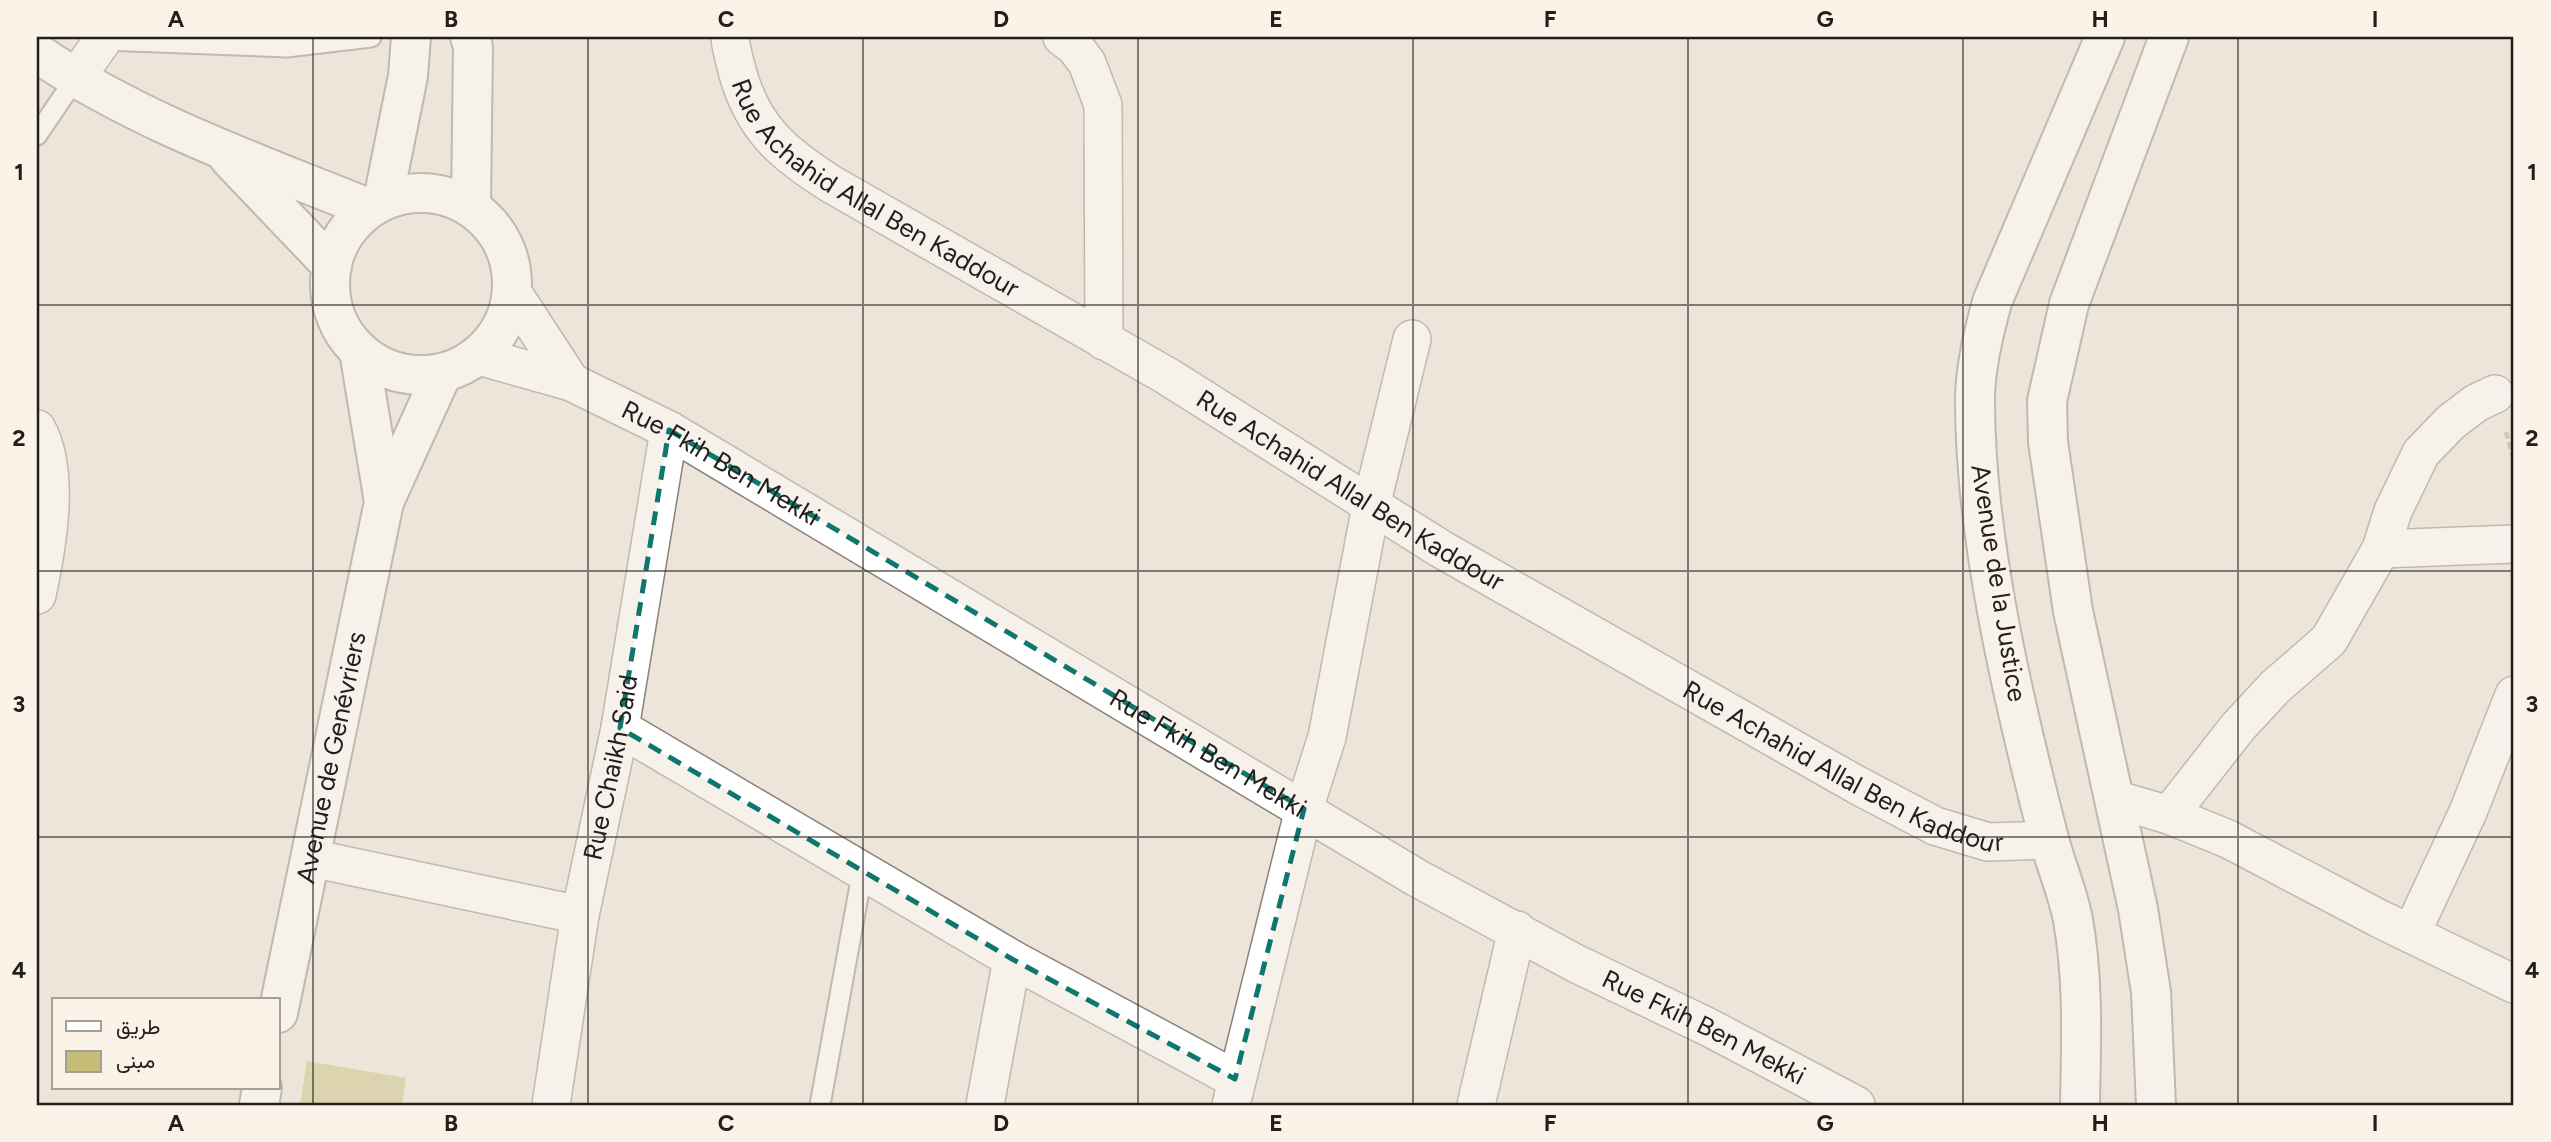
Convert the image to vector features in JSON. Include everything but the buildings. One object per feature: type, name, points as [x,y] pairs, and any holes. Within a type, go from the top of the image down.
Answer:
[{"type":"street","points":[[375,204],[408,76],[411,37]]},
{"type":"street","points":[[470,37],[473,47],[471,206]]},
{"type":"street","name":"Rue Achahid Allal Ben Kaddour","points":[[730,37],[744,96],[764,132],[792,159],[831,184],[1167,376],[1371,506],[1676,684],[1935,826],[1988,842],[2049,840]]},
{"type":"street","points":[[1062,37],[1075,47],[1087,63],[1103,105],[1104,341]]},
{"type":"street","name":"Avenue de la Justice","points":[[2080,1105],[2081,988],[2073,918],[2049,840],[2007,659],[1989,555],[1977,446],[1975,394],[1981,344],[1992,302],[2105,37]]},
{"type":"street","points":[[2156,1105],[2151,992],[2114,799],[2073,611],[2048,442],[2047,401],[2068,304],[2169,37]]},
{"type":"street","points":[[75,79],[104,38]]},
{"type":"street","points":[[37,53],[75,79],[221,149],[375,204]]},
{"type":"street","points":[[221,149],[331,265]]},
{"type":"street","points":[[412,192],[443,194],[471,206],[496,229],[510,260],[513,293],[507,317],[495,338],[479,356],[442,374],[412,375],[383,368],[359,351],[348,338],[333,309],[331,265],[340,240],[375,204],[412,192]]},
{"type":"street","points":[[513,293],[571,382]]},
{"type":"street","points":[[620,728],[863,869],[1233,1092],[1304,809],[1327,737],[1371,506],[1412,339]]},
{"type":"street","name":"Avenue de Genévriers","points":[[359,351],[384,502]]},
{"type":"street","name":"Rue Fkih Ben Mekki","points":[[479,356],[571,382],[669,430],[1179,738],[1304,809],[1417,878],[1575,963],[1708,1027],[1856,1105]]},
{"type":"street","name":"Avenue de Genévriers","points":[[280,1004],[384,502],[442,374]]},
{"type":"street","points":[[2169,815],[2238,727],[2275,687],[2329,639],[2381,549],[2393,511],[2421,453],[2451,422],[2476,403],[2495,394]]},
{"type":"street","points":[[37,429],[50,481],[49,540],[37,595]]},
{"type":"street","name":"Rue Chaikh Said","points":[[551,1105],[580,915],[620,728],[669,430]]},
{"type":"street","points":[[2381,549],[2514,544]]},
{"type":"street","points":[[2411,934],[2473,799],[2514,695]]},
{"type":"street","points":[[2114,799],[2169,815],[2228,839],[2514,984]]},
{"type":"street","points":[[311,858],[580,915]]},
{"type":"street","points":[[1476,1105],[1517,930]]},
{"type":"street","points":[[985,1105],[1012,959]]},
{"type":"lane","points":[[104,38],[287,47],[371,37]]},
{"type":"lane","points":[[37,135],[75,79]]},
{"type":"lane","points":[[820,1105],[863,869]]},
{"type":"highlighted area","points":[[669,430],[1304,809],[1235,1079],[1012,959],[620,728]]}]
